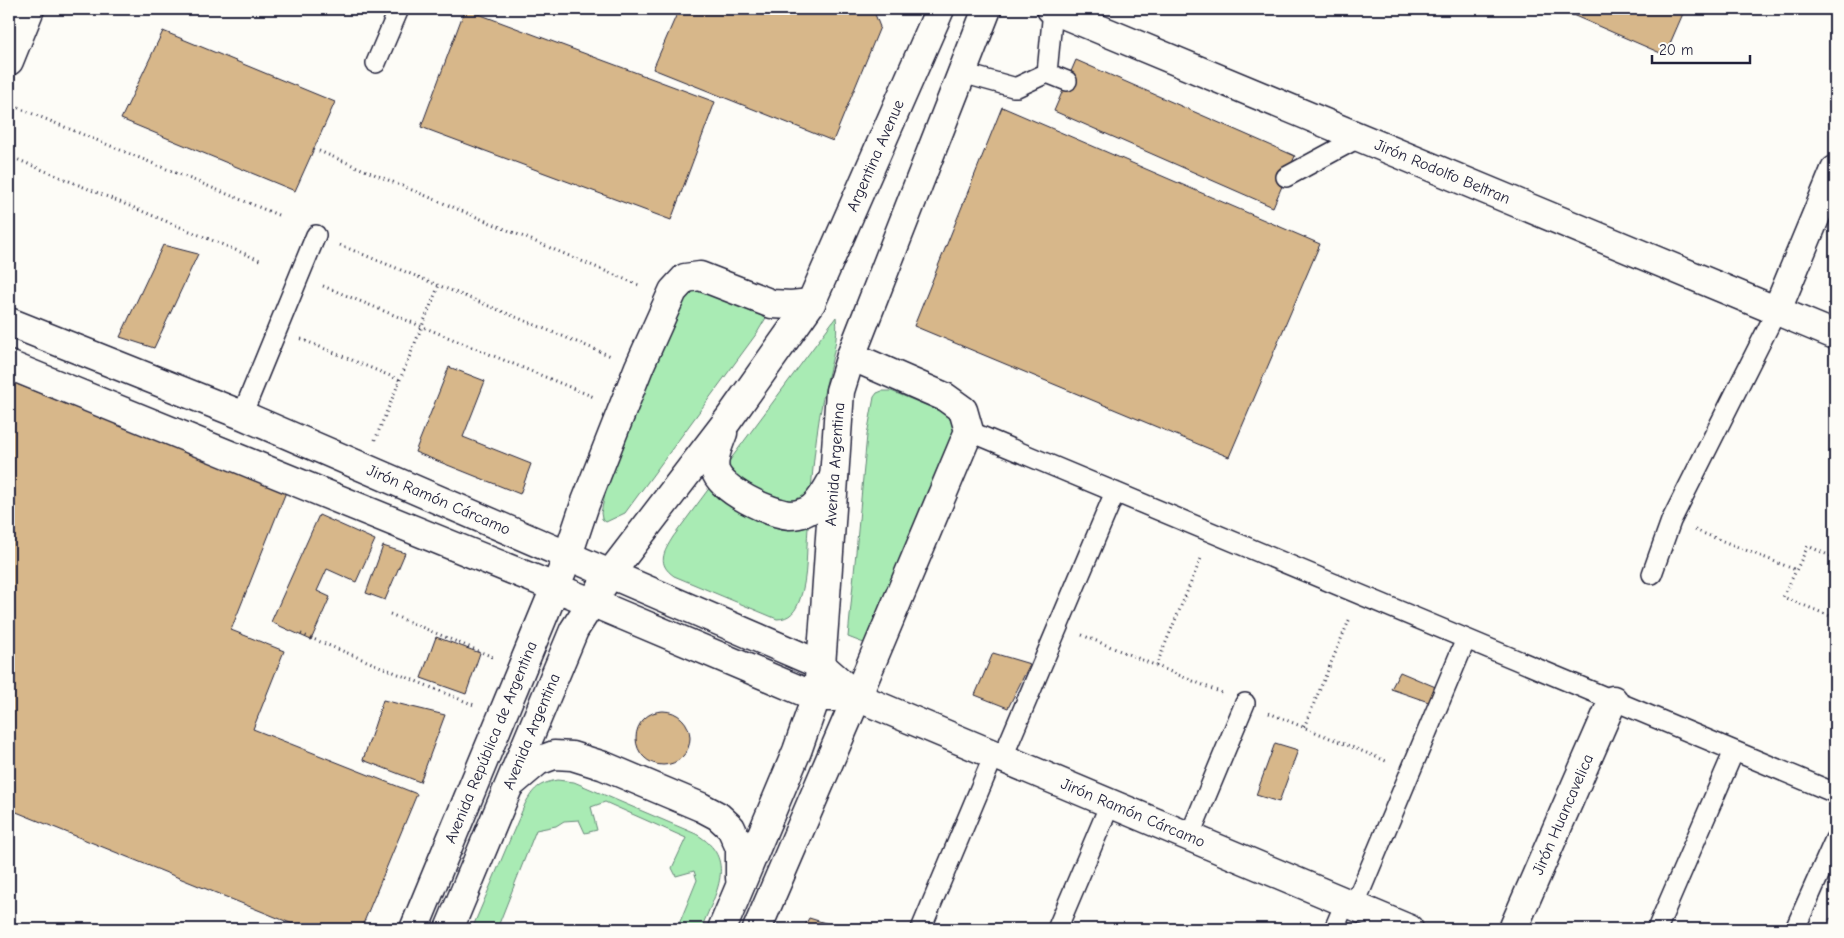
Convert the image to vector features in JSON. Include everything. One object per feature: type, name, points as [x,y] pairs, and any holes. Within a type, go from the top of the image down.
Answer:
[{"type":"street","points":[[9,61],[30,9]]},
{"type":"street","name":"Argentina Avenue","points":[[811,303],[940,9]]},
{"type":"street","name":"Avenida Argentina","points":[[722,929],[797,751],[816,697],[821,665],[840,391],[851,356],[987,9]]},
{"type":"street","name":"Jirón Rodolfo Beltran","points":[[1052,9],[1835,335]]},
{"type":"street","points":[[1776,310],[1835,170]]},
{"type":"street","name":"Avenida República de Argentina","points":[[414,929],[556,588],[585,504],[672,291],[685,278],[700,276],[772,304],[811,303]]},
{"type":"street","name":"Avenida Argentina","points":[[449,929],[574,630],[610,574],[728,420],[811,303]]},
{"type":"street","name":"Jirón Ramón Cárcamo","points":[[9,322],[242,415],[568,555],[821,665],[857,697],[1409,929]]},
{"type":"street","points":[[757,929],[969,431],[963,410],[945,397],[851,356]]},
{"type":"street","name":"Jirón Ramón Cárcamo","points":[[9,365],[591,602],[816,697],[857,697]]},
{"type":"street","points":[[728,420],[716,452],[715,470],[724,483],[737,494],[778,513],[792,515],[807,512],[819,501],[834,477]]},
{"type":"street","name":"Jirón Huancavelica","points":[[1513,929],[1613,700]]},
{"type":"street","points":[[508,786],[538,761],[554,755],[572,756],[604,766],[701,807],[718,816],[731,828],[740,848],[741,867],[738,889]]},
{"type":"lane","points":[[376,63],[399,9]]},
{"type":"lane","points":[[1046,73],[1052,9]]},
{"type":"lane","points":[[962,73],[1013,87],[1017,87],[1046,73],[1067,81]]},
{"type":"lane","points":[[1286,178],[1360,137]]},
{"type":"lane","points":[[242,415],[316,235]]},
{"type":"lane","points":[[1652,574],[1671,521],[1776,310]]},
{"type":"lane","points":[[969,431],[1835,793]]},
{"type":"lane","points":[[921,929],[1115,492]]},
{"type":"lane","points":[[1334,929],[1350,904],[1466,639]]},
{"type":"lane","points":[[1188,837],[1245,703]]},
{"type":"lane","points":[[1657,929],[1734,751]]},
{"type":"lane","points":[[1057,929],[1110,804]]},
{"type":"lane","points":[[1796,929],[1835,839]]},
{"type":"path","points":[[9,104],[278,215]]},
{"type":"path","points":[[319,151],[670,297]]},
{"type":"path","points":[[9,156],[262,261]]},
{"type":"path","points":[[316,235],[640,367]]},
{"type":"path","points":[[299,276],[623,409]]},
{"type":"path","points":[[364,468],[439,285]]},
{"type":"path","points":[[277,330],[400,380]]},
{"type":"path","points":[[1671,521],[1796,570]]},
{"type":"path","points":[[1156,666],[1212,532]]},
{"type":"path","points":[[1835,558],[1808,546],[1783,597],[1835,618]]},
{"type":"path","points":[[1304,727],[1360,594]]},
{"type":"path","points":[[390,614],[521,669]]},
{"type":"path","points":[[301,634],[502,717]]},
{"type":"green space","points":[[689,284],[767,316],[757,333],[625,513],[606,522],[602,519],[601,513],[612,461]]},
{"type":"green space","points":[[836,317],[836,341],[823,398],[814,454],[803,591],[794,611],[786,618],[777,619],[674,576],[665,567],[663,558],[673,537]]},
{"type":"green space","points":[[882,391],[891,391],[945,413],[952,422],[954,431],[869,645],[848,637],[867,435],[874,397]]},
{"type":"green space","points":[[557,780],[574,782],[696,834],[709,844],[717,854],[720,878],[701,929],[677,929],[697,880],[694,871],[676,876],[672,868],[686,838],[605,802],[591,807],[597,830],[585,833],[579,820],[564,821],[556,826],[536,830],[497,929],[472,929],[525,804],[537,788],[545,783]]},
{"type":"building","points":[[465,9],[715,102],[671,220],[421,127]]},
{"type":"building","points":[[679,9],[873,9],[880,27],[833,141],[653,69]]},
{"type":"building","points":[[1570,9],[1685,9],[1665,55],[1568,13]]},
{"type":"building","points":[[163,31],[335,102],[295,191],[121,119]]},
{"type":"building","points":[[1076,60],[1295,156],[1273,207],[1054,111]]},
{"type":"building","points":[[1002,107],[1320,244],[1229,457],[914,326]]},
{"type":"building","points":[[163,245],[198,254],[154,348],[120,337]]},
{"type":"building","points":[[449,367],[485,381],[463,437],[531,464],[520,494],[415,452]]},
{"type":"building","points":[[9,381],[286,492],[231,630],[284,651],[253,729],[417,794],[361,929],[305,929],[9,809]]},
{"type":"building","points":[[319,515],[375,540],[356,582],[327,569],[317,591],[330,597],[311,640],[271,622]]},
{"type":"building","points":[[383,546],[405,553],[385,600],[366,593]]},
{"type":"building","points":[[436,637],[480,653],[466,694],[421,678]]},
{"type":"building","points":[[993,653],[1030,664],[1008,708],[975,695]]},
{"type":"building","points":[[1400,672],[1445,691],[1440,706],[1391,689]]},
{"type":"building","points":[[383,700],[445,715],[420,782],[363,760]]},
{"type":"building","points":[[658,711],[668,711],[678,715],[686,723],[690,738],[686,753],[678,761],[668,765],[658,765],[648,761],[640,753],[636,743],[636,733],[640,723],[648,715]]},
{"type":"building","points":[[1275,743],[1298,750],[1279,802],[1256,795]]},
{"type":"building","points":[[809,918],[845,929],[803,929]]},
{"type":"building","points":[[1196,924],[1212,929],[1194,929]]}]
